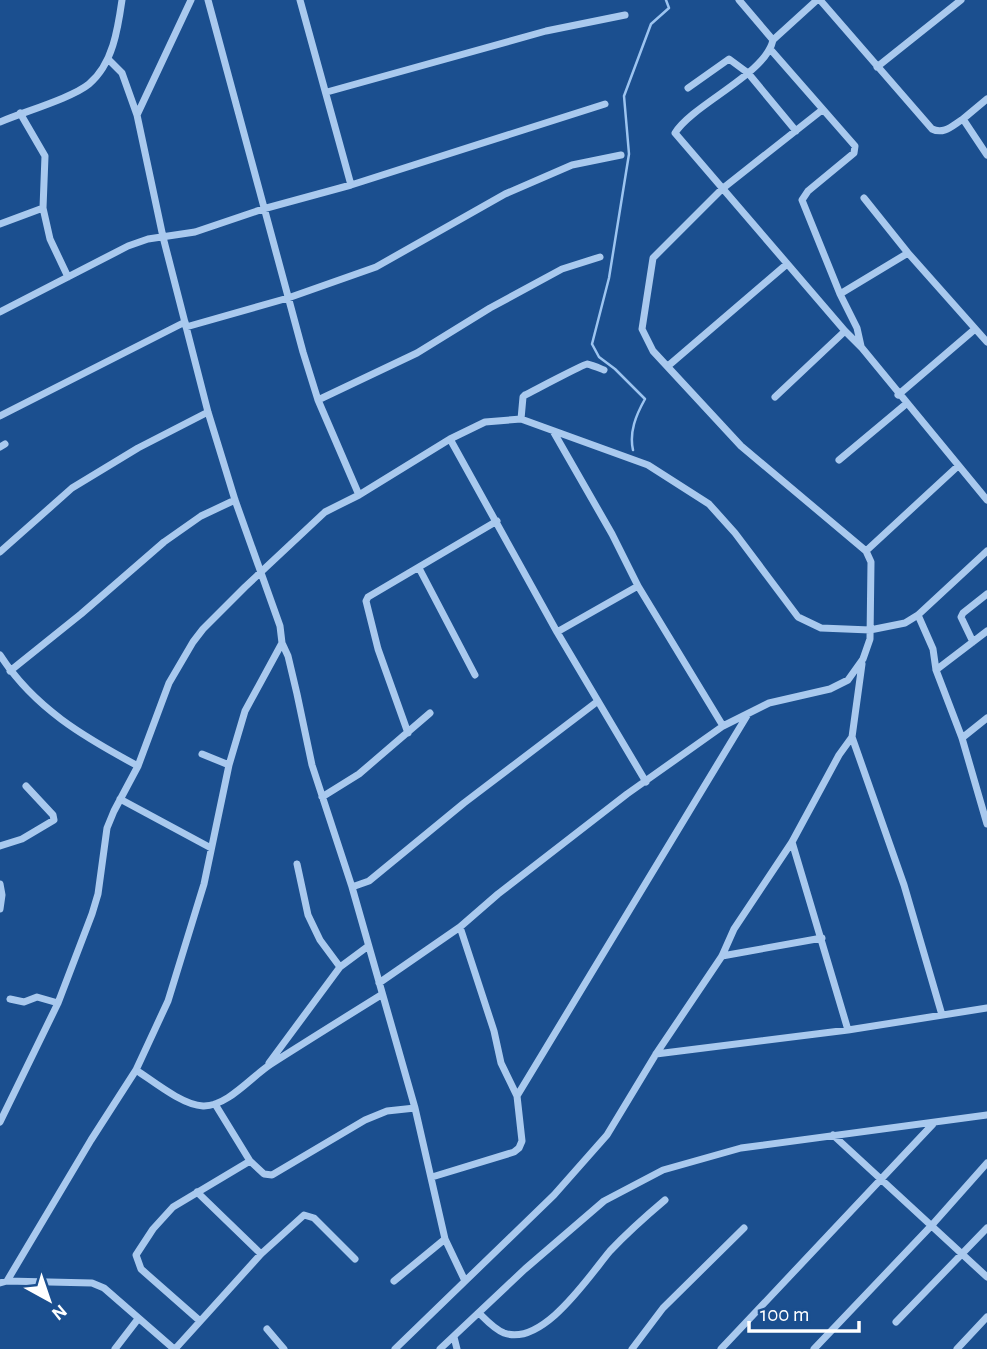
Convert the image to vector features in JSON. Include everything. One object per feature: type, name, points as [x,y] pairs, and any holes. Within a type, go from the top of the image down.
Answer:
[{"type":"street","points":[[0,122],[53,102],[90,84],[108,59],[122,0]]},
{"type":"street","points":[[137,115],[191,0]]},
{"type":"street","points":[[208,0],[263,209],[318,400],[359,495]]},
{"type":"street","points":[[739,0],[773,40]]},
{"type":"street","points":[[987,99],[963,119],[938,133],[818,0],[773,40],[771,50],[748,73],[675,133],[862,348],[987,500]]},
{"type":"street","points":[[877,67],[961,0]]},
{"type":"street","points":[[303,1],[351,185]]},
{"type":"street","points":[[327,92],[546,31],[625,15]]},
{"type":"street","points":[[771,50],[856,149],[808,191],[802,200],[840,294],[857,328],[862,348]]},
{"type":"street","points":[[108,59],[122,72],[137,115],[163,237],[208,412],[235,500],[280,626],[312,765],[352,887],[415,1108],[445,1239],[465,1281]]},
{"type":"street","points":[[688,88],[729,59],[748,73],[796,131]]},
{"type":"street","points":[[0,312],[128,246],[148,239],[195,232],[606,104]]},
{"type":"street","points":[[822,110],[722,188],[653,258],[642,329],[653,351],[750,454],[866,551],[871,562],[870,639],[863,659],[852,737],[904,885],[942,1015]]},
{"type":"street","points":[[20,113],[46,156],[43,208],[50,239],[68,277]]},
{"type":"street","points":[[963,119],[987,155]]},
{"type":"street","points":[[0,416],[185,324],[288,298],[376,267],[505,194],[572,164],[621,155]]},
{"type":"street","points":[[864,198],[908,253],[987,342]]},
{"type":"street","points":[[0,223],[43,208]]},
{"type":"street","points":[[840,294],[908,253]]},
{"type":"street","points":[[318,400],[417,354],[491,308],[562,269],[600,257]]},
{"type":"street","points":[[668,366],[787,264]]},
{"type":"street","points":[[898,395],[975,329]]},
{"type":"street","points":[[775,397],[845,331]]},
{"type":"street","points":[[521,419],[525,395],[566,376],[582,365],[604,370]]},
{"type":"street","points":[[839,460],[906,404]]},
{"type":"street","points":[[0,552],[72,488],[138,448],[208,412]]},
{"type":"street","points":[[0,1122],[58,1003],[96,904],[107,828],[138,766],[169,684],[193,642],[203,629],[325,512],[359,495],[450,439],[485,422],[521,419],[648,465],[709,505],[735,533],[799,617],[821,628],[870,630],[905,623],[918,615],[987,551]]},
{"type":"street","points":[[553,431],[612,534],[638,586],[723,726]]},
{"type":"street","points":[[450,439],[556,632],[646,782]]},
{"type":"street","points":[[866,551],[958,466]]},
{"type":"street","points":[[10,671],[164,542],[201,516],[235,500]]},
{"type":"street","points":[[408,733],[366,605],[368,597],[497,521]]},
{"type":"street","points":[[418,568],[475,675]]},
{"type":"street","points":[[556,632],[638,586]]},
{"type":"street","points":[[973,642],[961,617],[987,594]]},
{"type":"street","points":[[918,615],[933,649],[936,670],[962,738],[986,813],[987,824]]},
{"type":"street","points":[[936,670],[987,631]]},
{"type":"street","points":[[4,1282],[136,1070],[168,1000],[204,884],[229,765],[245,711],[282,643]]},
{"type":"street","points":[[0,655],[10,671],[55,717],[138,766]]},
{"type":"street","points":[[379,983],[460,927],[627,793],[723,726],[789,697],[830,689],[848,680],[863,659]]},
{"type":"street","points":[[352,887],[369,881],[474,795],[598,701]]},
{"type":"street","points":[[322,797],[359,774],[430,713]]},
{"type":"street","points":[[517,1096],[749,713]]},
{"type":"street","points":[[962,738],[987,718]]},
{"type":"street","points":[[395,1349],[554,1195],[607,1135],[656,1054],[722,956],[734,929],[792,842],[839,755],[852,737]]},
{"type":"street","points":[[202,754],[229,765]]},
{"type":"street","points":[[0,846],[22,839],[54,820],[53,815],[26,786]]},
{"type":"street","points":[[120,799],[211,848]]},
{"type":"street","points":[[792,842],[848,1030]]},
{"type":"street","points":[[297,864],[307,915],[320,940],[340,967]]},
{"type":"street","points":[[0,884],[0,909]]},
{"type":"street","points":[[432,1177],[514,1152],[522,1141],[517,1096],[501,1063],[494,1031],[460,927]]},
{"type":"street","points":[[722,956],[822,939]]},
{"type":"street","points":[[136,1070],[188,1102],[203,1106],[215,1104],[249,1084],[267,1067],[340,967],[368,947]]},
{"type":"street","points":[[267,1067],[381,995]]},
{"type":"street","points":[[10,999],[24,1002],[37,997],[58,1003]]},
{"type":"street","points":[[656,1054],[848,1030],[987,1008]]},
{"type":"street","points":[[215,1104],[250,1161],[259,1172],[272,1175],[365,1120],[387,1111],[415,1108]]},
{"type":"street","points":[[440,1349],[525,1269],[604,1201],[663,1170],[741,1148],[987,1115]]},
{"type":"street","points":[[721,1349],[934,1124]]},
{"type":"street","points":[[833,1135],[987,1277]]},
{"type":"street","points":[[200,1321],[141,1269],[136,1255],[153,1229],[173,1207],[250,1161]]},
{"type":"street","points":[[814,1349],[932,1226],[987,1163]]},
{"type":"street","points":[[197,1192],[261,1254]]},
{"type":"street","points":[[479,1313],[505,1333],[517,1335],[531,1331],[564,1308],[621,1239],[665,1200]]},
{"type":"street","points":[[4,1282],[92,1283],[104,1288],[174,1349],[261,1254],[304,1214],[314,1218],[355,1259]]},
{"type":"street","points":[[632,1349],[663,1308],[744,1228]]},
{"type":"street","points":[[896,1322],[987,1228]]},
{"type":"street","points":[[394,1281],[445,1239]]},
{"type":"street","points":[[957,1349],[987,1317]]},
{"type":"street","points":[[115,1349],[138,1319]]},
{"type":"street","points":[[267,1329],[284,1349]]},
{"type":"street","points":[[454,1337],[457,1349]]},
{"type":"waterway","points":[[633,450],[634,424],[645,399],[599,357],[592,344],[609,278],[629,154],[624,96],[651,24],[669,8],[666,0]]}]
